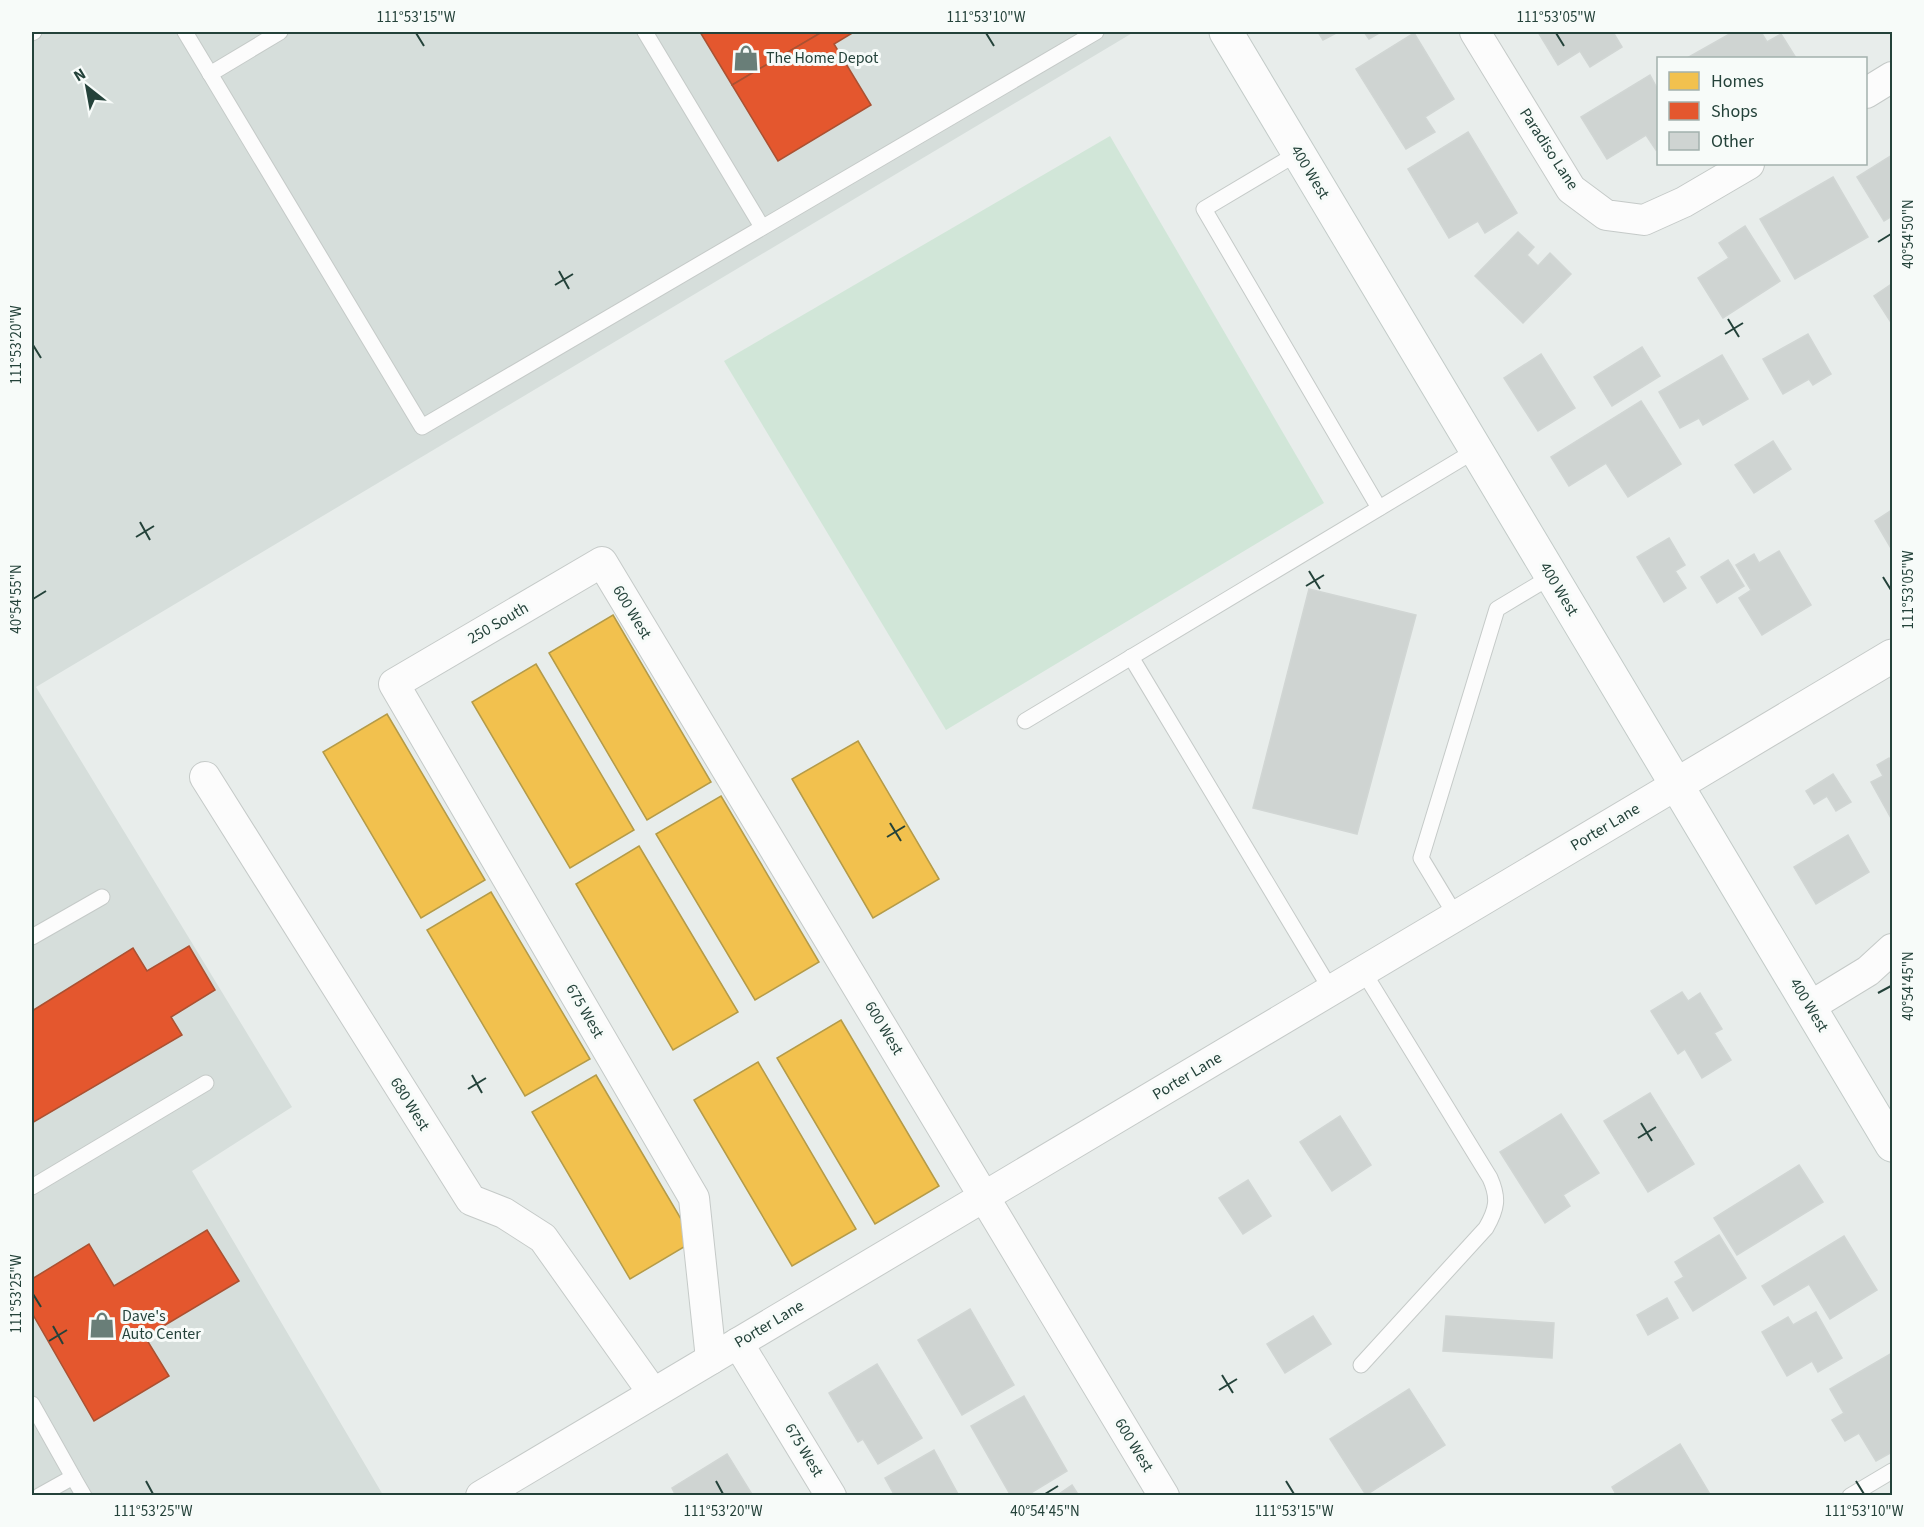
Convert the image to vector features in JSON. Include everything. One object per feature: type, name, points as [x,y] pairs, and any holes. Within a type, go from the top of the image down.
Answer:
[{"type":"main road","name":"400 West","points":[[1226,32],[1893,1145]]},
{"type":"main road","name":"Porter Lane","points":[[1676,785],[1893,656]]},
{"type":"street","name":"Paradiso Lane","points":[[1475,32],[1571,189],[1606,215],[1644,220],[1684,202],[1747,165]]},
{"type":"street","points":[[1867,92],[1893,77]]},
{"type":"street","name":"250 South","points":[[394,684],[602,562]]},
{"type":"street","name":"600 West","points":[[602,562],[1164,1496]]},
{"type":"street","name":"675 West","points":[[394,684],[694,1198],[711,1359]]},
{"type":"street","name":"680 West","points":[[205,777],[471,1200],[504,1213],[543,1238],[653,1393]]},
{"type":"street","name":"Porter Lane","points":[[481,1496],[1676,785]]},
{"type":"street","points":[[1809,1007],[1868,971],[1893,949]]},
{"type":"street","name":"675 West","points":[[738,1343],[831,1496]]},
{"type":"lane","points":[[185,32],[422,427],[1096,32]]},
{"type":"lane","points":[[210,74],[280,32]]},
{"type":"lane","points":[[645,32],[762,227]]},
{"type":"lane","points":[[1298,153],[1204,209],[1379,508]]},
{"type":"lane","points":[[1025,721],[1476,450]]},
{"type":"lane","points":[[1456,916],[1421,858],[1497,609],[1552,576]]},
{"type":"lane","points":[[1131,657],[1331,990]]},
{"type":"lane","points":[[32,937],[102,897]]},
{"type":"lane","points":[[1361,1365],[1486,1228],[1493,1217],[1496,1193],[1490,1178],[1363,971]]},
{"type":"lane","points":[[32,1187],[206,1083]]},
{"type":"lane","points":[[32,1404],[84,1496]]},
{"type":"lane","points":[[1850,1496],[1893,1471]]},
{"type":"lane","points":[[39,1496],[73,1477]]},
{"type":"shaded area","points":[[32,32],[1134,32],[36,687],[292,1107],[192,1171],[383,1495],[32,1495]]},
{"type":"green space","points":[[1110,136],[1324,503],[946,730],[724,361]]},
{"type":"building: Homes","points":[[613,615],[711,782],[647,820],[549,653]]},
{"type":"building: Homes","points":[[536,664],[634,830],[570,868],[472,702]]},
{"type":"building: Homes","points":[[387,714],[485,880],[421,918],[323,752]]},
{"type":"building: Homes","points":[[858,741],[939,879],[873,918],[792,779]]},
{"type":"building: Homes","points":[[721,796],[819,962],[755,1000],[656,834]]},
{"type":"building: Homes","points":[[639,846],[738,1012],[673,1050],[576,884]]},
{"type":"building: Homes","points":[[491,892],[590,1059],[525,1096],[427,930]]},
{"type":"building: Homes","points":[[841,1020],[939,1186],[875,1224],[777,1058]]},
{"type":"building: Homes","points":[[758,1062],[856,1229],[792,1266],[694,1100]]},
{"type":"building: Homes","points":[[596,1075],[694,1241],[630,1279],[532,1112]]},
{"type":"building: Shops","name":"The Home Depot","points":[[700,32],[822,32],[732,85]]},
{"type":"building: Shops","points":[[822,32],[854,32],[834,44],[871,105],[778,161],[732,85]]},
{"type":"building: Shops","points":[[189,946],[215,990],[171,1017],[182,1035],[32,1123],[32,1011],[133,948],[147,971]]},
{"type":"building: Shops","name":"Dave's Auto Center","points":[[207,1230],[239,1281],[145,1337],[169,1376],[94,1421],[32,1313],[32,1279],[89,1244],[114,1286]]},
{"type":"building: Other","points":[[1318,32],[1338,32],[1323,40]]},
{"type":"building: Other","points":[[1364,32],[1381,32],[1369,39]]},
{"type":"building: Other","points":[[1538,32],[1613,32],[1622,47],[1590,67],[1580,51],[1558,65]]},
{"type":"building: Other","points":[[1733,32],[1761,32],[1767,42],[1781,34],[1795,57],[1689,57]]},
{"type":"building: Other","points":[[1414,33],[1454,99],[1425,117],[1435,132],[1406,149],[1356,69]]},
{"type":"building: Other","points":[[1650,75],[1657,88],[1657,149],[1646,135],[1607,159],[1581,117]]},
{"type":"building: Other","points":[[1468,132],[1517,213],[1485,233],[1478,221],[1449,238],[1408,169]]},
{"type":"building: Other","points":[[1892,155],[1892,216],[1884,221],[1857,177]]},
{"type":"building: Other","points":[[1833,177],[1868,237],[1795,279],[1760,219]]},
{"type":"building: Other","points":[[1745,226],[1780,281],[1723,318],[1698,278],[1729,258],[1719,243]]},
{"type":"building: Other","points":[[1518,232],[1534,247],[1527,255],[1538,266],[1550,253],[1571,274],[1523,323],[1475,276]]},
{"type":"building: Other","points":[[1890,285],[1892,289],[1892,324],[1874,296]]},
{"type":"building: Other","points":[[1808,334],[1831,374],[1813,385],[1809,379],[1783,394],[1763,359]]},
{"type":"building: Other","points":[[1642,347],[1660,376],[1612,406],[1594,377]]},
{"type":"building: Other","points":[[1541,354],[1575,408],[1538,431],[1504,378]]},
{"type":"building: Other","points":[[1722,355],[1748,399],[1703,425],[1699,418],[1680,428],[1659,392]]},
{"type":"building: Other","points":[[1641,401],[1681,464],[1628,497],[1606,463],[1569,486],[1551,457]]},
{"type":"building: Other","points":[[1773,441],[1791,469],[1754,493],[1735,465]]},
{"type":"building: Other","points":[[1892,510],[1892,550],[1875,521]]},
{"type":"building: Other","points":[[1669,538],[1685,565],[1675,571],[1686,588],[1664,602],[1637,557]]},
{"type":"building: Other","points":[[1779,551],[1811,605],[1762,635],[1739,598],[1751,590],[1736,565],[1754,554],[1759,563]]},
{"type":"building: Other","points":[[1728,560],[1744,586],[1717,603],[1701,577]]},
{"type":"building: Other","points":[[1309,589],[1416,615],[1357,834],[1253,808]]},
{"type":"building: Other","points":[[1889,758],[1892,765],[1892,820],[1871,782],[1883,776],[1877,765]]},
{"type":"building: Other","points":[[1833,774],[1851,802],[1836,811],[1827,796],[1814,804],[1806,791]]},
{"type":"building: Other","points":[[1848,835],[1869,872],[1816,904],[1794,867]]},
{"type":"building: Other","points":[[1682,992],[1688,1001],[1700,993],[1722,1029],[1714,1033],[1731,1060],[1702,1078],[1685,1049],[1678,1054],[1651,1011]]},
{"type":"building: Other","points":[[1650,1093],[1694,1164],[1648,1192],[1604,1121]]},
{"type":"building: Other","points":[[1561,1114],[1599,1173],[1563,1195],[1570,1206],[1545,1223],[1500,1152]]},
{"type":"building: Other","points":[[1340,1116],[1371,1165],[1332,1191],[1300,1142]]},
{"type":"building: Other","points":[[1799,1165],[1823,1202],[1737,1255],[1714,1218]]},
{"type":"building: Other","points":[[1248,1180],[1271,1216],[1243,1234],[1219,1198]]},
{"type":"building: Other","points":[[1719,1235],[1746,1278],[1693,1311],[1675,1282],[1684,1277],[1675,1262]]},
{"type":"building: Other","points":[[1844,1236],[1877,1290],[1830,1319],[1809,1284],[1774,1305],[1762,1286]]},
{"type":"building: Other","points":[[1667,1298],[1678,1318],[1648,1335],[1637,1315]]},
{"type":"building: Other","points":[[970,1309],[1014,1385],[962,1415],[918,1340]]},
{"type":"building: Other","points":[[1816,1312],[1842,1358],[1818,1372],[1812,1361],[1787,1376],[1762,1332],[1788,1317],[1793,1325]]},
{"type":"building: Other","points":[[1313,1316],[1331,1344],[1285,1373],[1267,1344]]},
{"type":"building: Other","points":[[1446,1316],[1554,1323],[1552,1358],[1443,1351]]},
{"type":"building: Other","points":[[1892,1353],[1892,1452],[1876,1461],[1859,1433],[1845,1441],[1832,1420],[1844,1413],[1830,1389]]},
{"type":"building: Other","points":[[877,1364],[922,1438],[878,1464],[863,1439],[858,1442],[829,1393]]},
{"type":"building: Other","points":[[1409,1389],[1445,1445],[1366,1495],[1330,1439]]},
{"type":"building: Other","points":[[1024,1396],[1067,1471],[1026,1496],[1011,1496],[971,1426]]},
{"type":"building: Other","points":[[1680,1444],[1711,1496],[1617,1496],[1612,1487]]},
{"type":"building: Other","points":[[934,1450],[959,1496],[895,1496],[885,1478]]},
{"type":"building: Other","points":[[727,1454],[753,1496],[676,1496],[672,1488]]},
{"type":"building: Other","points":[[1072,1485],[1079,1496],[1056,1496]]},
{"type":"place","name":"The Home Depot","points":[[746,58]]},
{"type":"place","name":"Dave's Auto Center","points":[[102,1325]]}]
